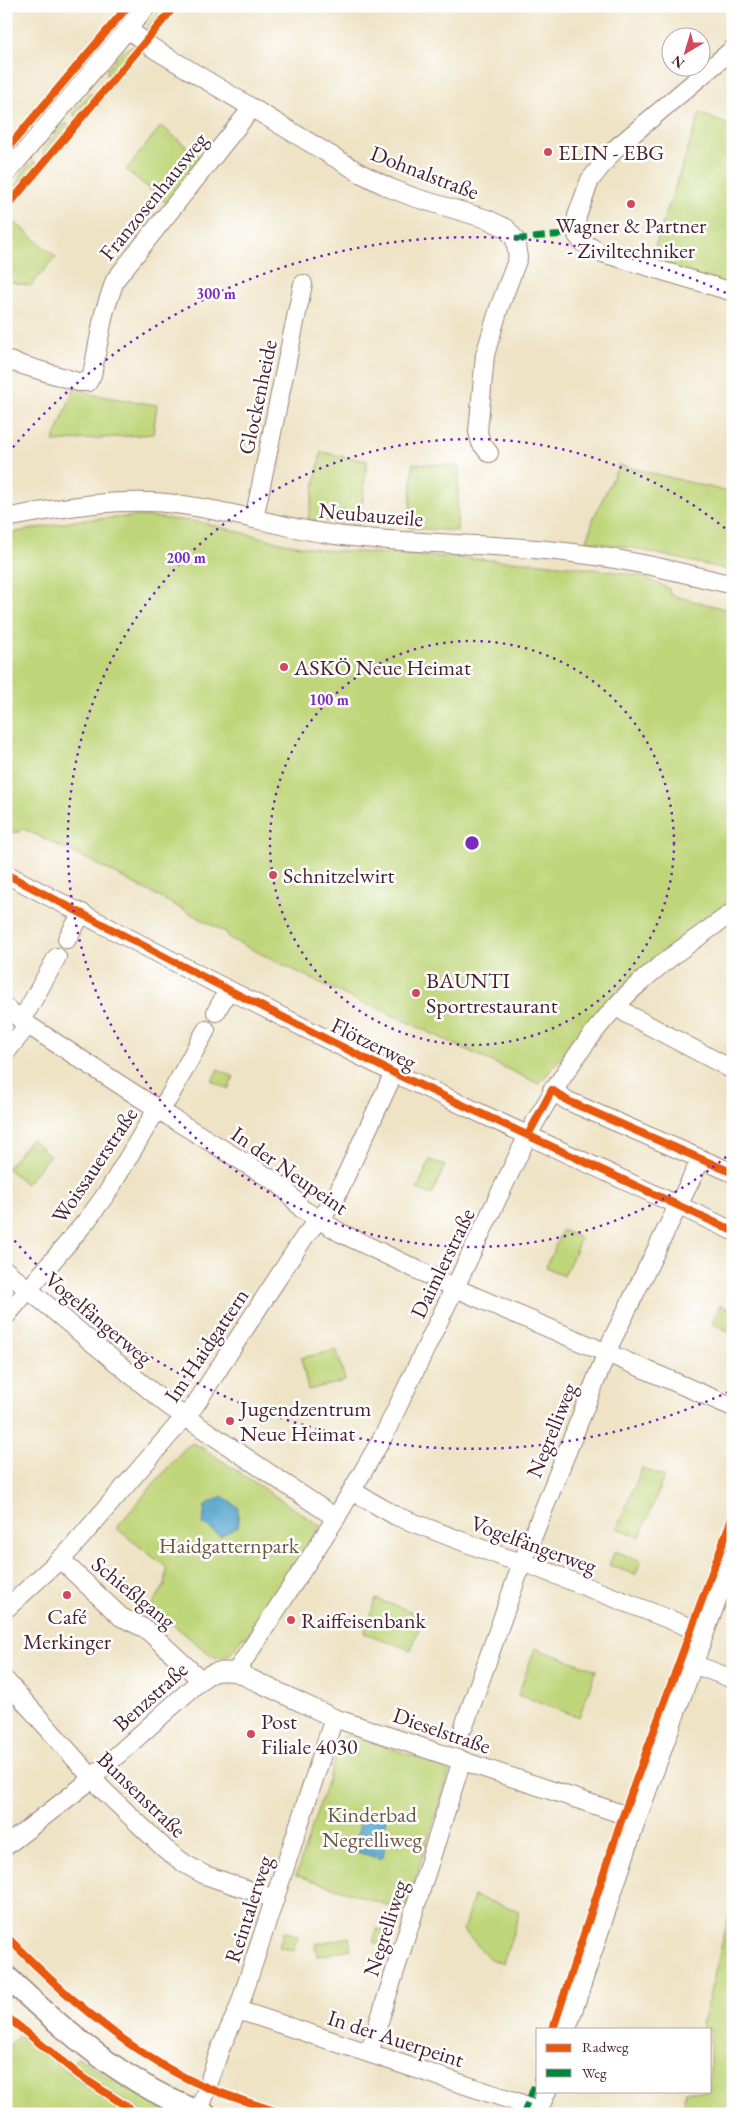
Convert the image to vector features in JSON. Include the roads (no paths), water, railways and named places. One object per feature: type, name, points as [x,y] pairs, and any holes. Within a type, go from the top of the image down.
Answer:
[{"type":"main road","points":[[6,1976],[52,2018],[97,2054],[156,2091],[202,2113]]},
{"type":"street","points":[[6,174],[147,6]]},
{"type":"street","name":"Dohnalstraße","points":[[128,29],[151,47],[338,160],[390,188],[486,219],[506,228],[515,239],[518,258],[491,332],[482,375],[478,432],[481,442],[489,453]]},
{"type":"street","points":[[733,49],[606,159],[586,190],[576,229],[577,235],[582,242],[599,252],[733,292]]},
{"type":"street","name":"Franzosenhausweg","points":[[6,360],[78,382],[88,382],[92,375],[104,313],[115,280],[252,108]]},
{"type":"street","name":"Glockenheide","points":[[254,519],[303,284]]},
{"type":"street","name":"Neubauzeile","points":[[6,518],[72,508],[142,502],[181,504],[323,534],[500,545],[582,554],[733,585]]},
{"type":"street","name":"Flötzerweg","points":[[6,874],[228,990],[394,1072],[733,1231]]},
{"type":"street","name":"Daimlerstraße","points":[[236,1672],[336,1518],[384,1435],[528,1135],[552,1090],[616,1006],[643,979],[733,912]]},
{"type":"street","points":[[67,939],[82,913]]},
{"type":"street","points":[[6,1052],[58,957]]},
{"type":"street","points":[[216,1012],[228,990]]},
{"type":"street","points":[[616,1006],[628,1015],[733,1070]]},
{"type":"street","name":"In der Neupeint","points":[[6,1008],[24,1022],[159,1110],[276,1182],[285,1189],[302,1209],[318,1220],[455,1288],[733,1407]]},
{"type":"street","name":"Woissauerstraße","points":[[6,1316],[99,1204],[117,1178],[151,1119],[168,1099],[206,1030]]},
{"type":"street","name":"Im Haidgattern","points":[[6,1609],[60,1559],[119,1494],[195,1405],[305,1236],[333,1203],[394,1072]]},
{"type":"street","points":[[552,1090],[568,1101],[733,1173]]},
{"type":"street","name":"Negrelliweg","points":[[464,1726],[522,1563],[607,1352],[701,1159]]},
{"type":"street","name":"Vogelfängerweg","points":[[6,1271],[169,1406],[336,1518]]},
{"type":"street","name":"Vogelfängerweg","points":[[352,1491],[396,1516],[704,1633]]},
{"type":"street","points":[[567,2028],[637,1819],[733,1556]]},
{"type":"street","name":"Schießlgang","points":[[60,1559],[122,1617],[146,1629],[201,1680]]},
{"type":"street","points":[[693,1664],[733,1679]]},
{"type":"street","name":"Benzstraße","points":[[6,1846],[92,1778],[211,1672],[236,1672]]},
{"type":"street","name":"Dieselstraße","points":[[236,1672],[334,1718],[458,1754],[637,1819]]},
{"type":"street","name":"Bunsenstraße","points":[[6,1681],[92,1778],[148,1835],[185,1864],[205,1875],[275,1899]]},
{"type":"street","name":"Reintalerweg","points":[[202,2113],[220,2049],[238,2010],[334,1718]]},
{"type":"street","name":"Negrelliweg","points":[[369,2053],[458,1754]]},
{"type":"street","name":"In der Auerpeint","points":[[238,2010],[520,2103],[537,2113]]},
{"type":"street","points":[[537,2113],[546,2092]]},
{"type":"water","points":[[222,1496],[238,1507],[238,1527],[220,1536],[203,1524],[205,1505]]},
{"type":"water","points":[[366,1812],[386,1819],[384,1830],[378,1830],[375,1834],[377,1838],[386,1842],[381,1859],[353,1851],[362,1816]]},
{"type":"tunnel","points":[[458,1744],[464,1726]]},
{"type":"place","name":"ELIN - EBG","points":[[548,152]]},
{"type":"place","name":"Wagner & Partner - Ziviltechniker","points":[[631,204]]},
{"type":"place","name":"ASKÖ Neue Heimat","points":[[284,667]]},
{"type":"place","name":"Schnitzelwirt","points":[[273,875]]},
{"type":"place","name":"BAUNTI Sportrestaurant","points":[[416,993]]},
{"type":"place","name":"Jugendzentrum Neue Heimat","points":[[230,1421]]},
{"type":"place","name":"Café Merkinger","points":[[67,1595]]},
{"type":"place","name":"Raiffeisenbank","points":[[291,1620]]},
{"type":"place","name":"Post Filiale 4030","points":[[251,1734]]},
{"type":"park label","name":"Haidgatternpark","points":[[229,1545]]},
{"type":"park label","name":"Kinderbad Negrelliweg","points":[[372,1826]]}]
